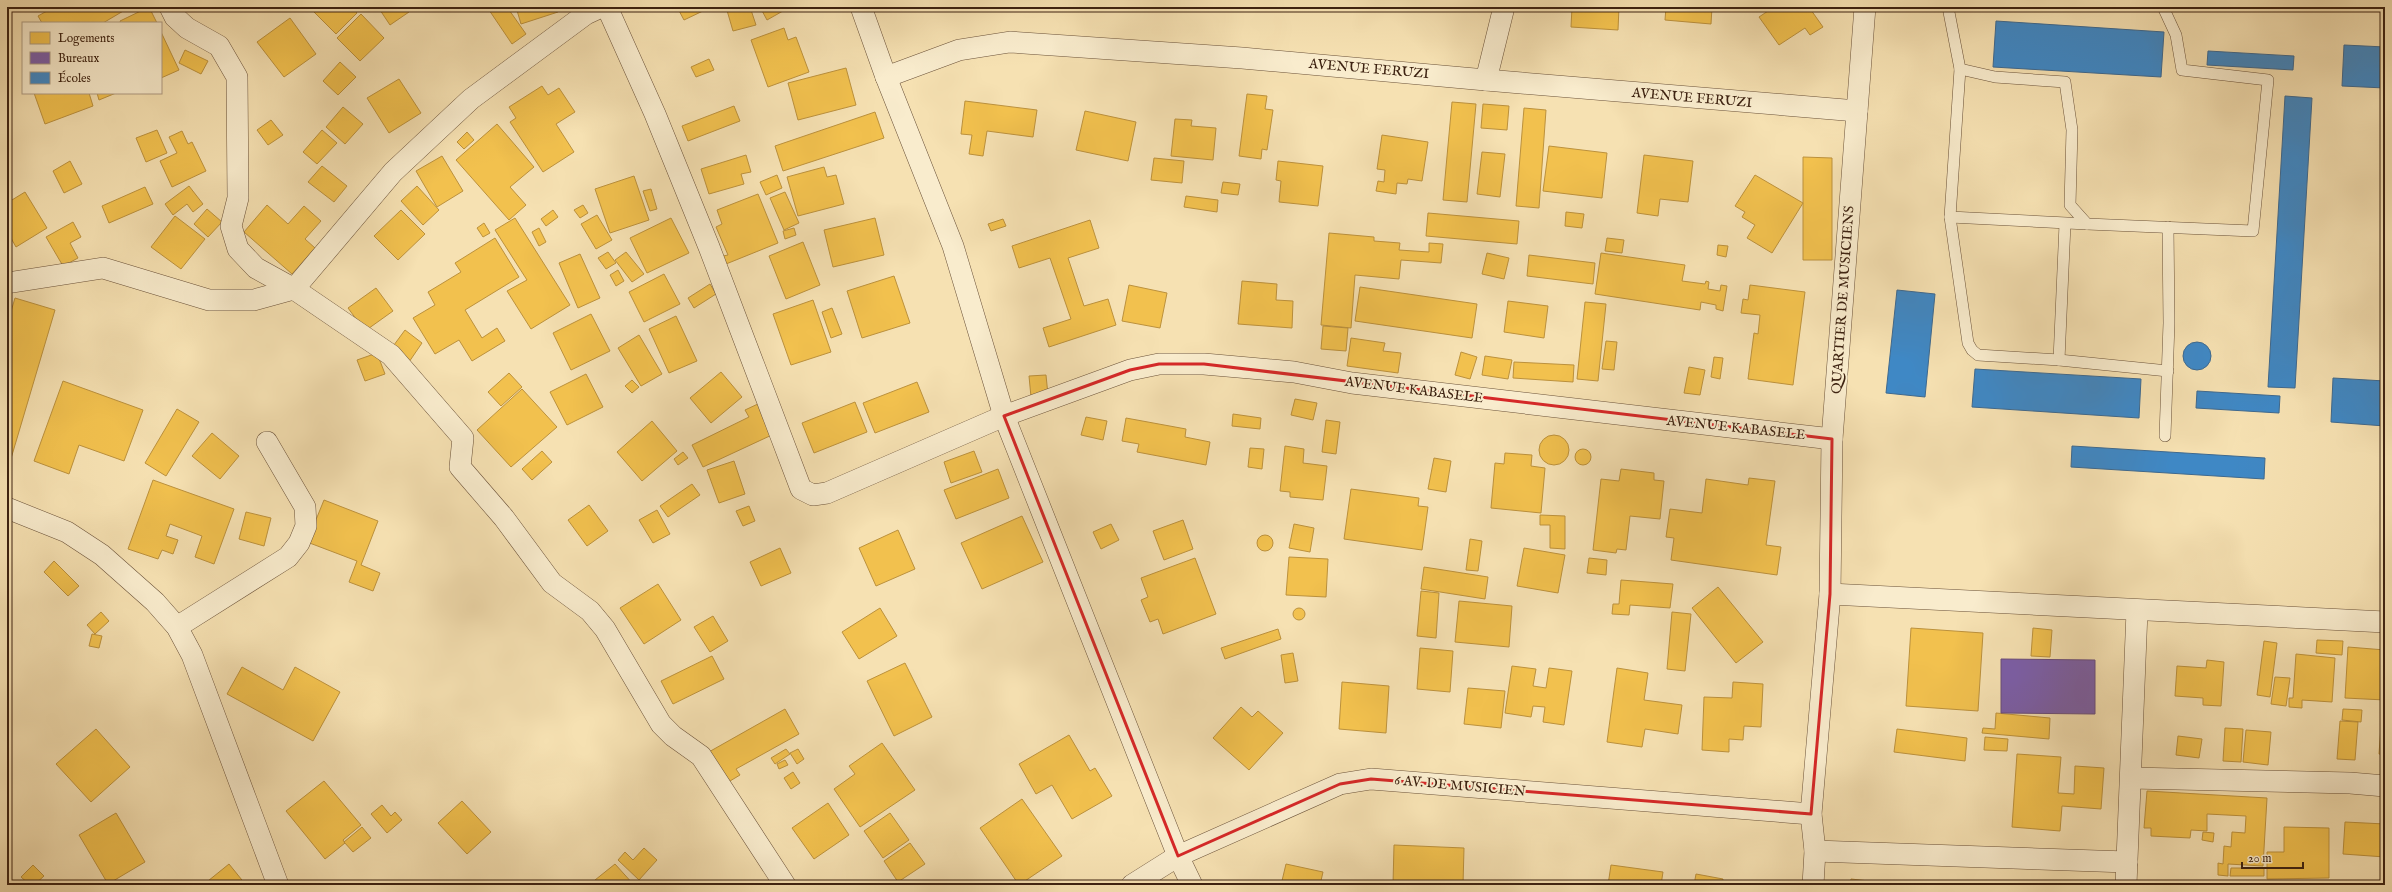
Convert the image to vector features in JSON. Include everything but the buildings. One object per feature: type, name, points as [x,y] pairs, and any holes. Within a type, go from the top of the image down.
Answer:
[{"type":"street","points":[[170,7],[175,17],[188,28],[220,46],[237,77],[238,198],[231,226],[238,248],[256,268],[294,289],[390,355],[463,438],[460,467],[504,518],[552,582],[590,611],[605,629],[661,724],[672,736],[701,756],[785,885]]},
{"type":"street","name":"AVENUE KABASELE","points":[[607,7],[655,114],[709,247],[801,489],[813,496],[827,493],[1004,416],[1130,370],[1159,364],[1204,364],[1294,372],[1352,383],[1832,439]]},
{"type":"street","points":[[861,7],[886,78],[953,246],[1004,416],[1178,856],[1192,885]]},
{"type":"street","points":[[1486,80],[1504,7]]},
{"type":"street","name":"QUARTIER DE MUSICIENS","points":[[1812,885],[1815,850],[1811,814],[1830,594],[1832,439],[1865,7]]},
{"type":"street","points":[[7,283],[103,268],[208,300],[254,300],[294,289],[393,172],[470,99],[590,9]]},
{"type":"street","name":"AVENUE FERUZI","points":[[886,78],[960,50],[1010,42],[1242,58],[1857,111]]},
{"type":"street","points":[[176,627],[288,557],[299,543],[306,526],[305,507],[267,442]]},
{"type":"street","points":[[7,508],[67,532],[102,555],[155,602],[176,627],[192,655],[278,885]]},
{"type":"street","points":[[1830,594],[2137,611],[2385,622]]},
{"type":"street","points":[[2133,885],[2126,885],[2137,611]]},
{"type":"street","points":[[2130,778],[2350,783],[2385,786]]},
{"type":"street","name":"6 AV. DE MUSICIEN","points":[[1132,885],[1178,856],[1340,784],[1371,779],[1811,814]]},
{"type":"street","points":[[1815,850],[2127,862]]},
{"type":"lane","points":[[1948,7],[1960,69],[1950,217],[1968,343],[1972,350],[1978,355],[2059,360],[2168,371]]},
{"type":"lane","points":[[1950,217],[2065,224],[2253,231],[2268,80],[2182,70],[2176,35],[2163,7]]},
{"type":"lane","points":[[1960,69],[1995,77],[2065,82],[2072,130],[2070,205],[2087,224]]},
{"type":"lane","points":[[2059,360],[2065,224]]},
{"type":"lane","points":[[2165,436],[2168,371],[2168,227]]},
{"type":"highlighted area","points":[[1159,364],[1204,364],[1832,439],[1830,594],[1811,814],[1371,779],[1340,784],[1178,856],[1004,416],[1130,370]]}]
